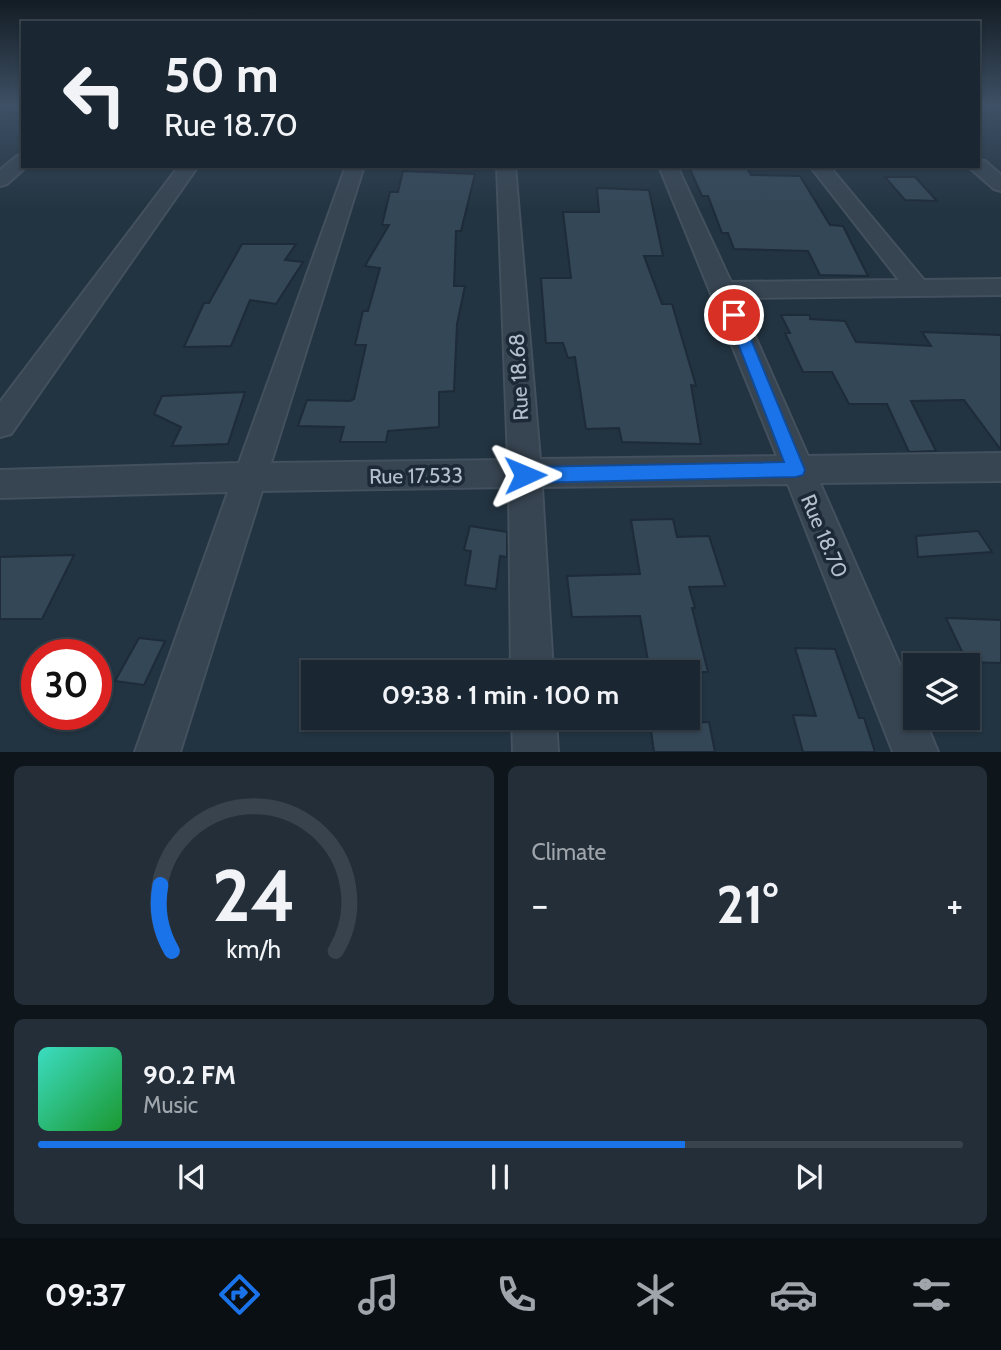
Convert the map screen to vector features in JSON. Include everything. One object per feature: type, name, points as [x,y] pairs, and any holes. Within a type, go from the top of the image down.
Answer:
[{"type":"street","points":[[0,180],[21,162]]},
{"type":"street","points":[[980,167],[1001,185]]},
{"type":"street","points":[[0,425],[188,168]]},
{"type":"street","points":[[157,751],[354,168]]},
{"type":"street","name":"Rue 18.68","points":[[506,168],[525,475],[533,660]]},
{"type":"street","name":"Rue 18.70","points":[[669,168],[724,290],[796,470],[916,751]]},
{"type":"street","points":[[821,168],[917,288]]},
{"type":"street","points":[[724,290],[1001,287]]},
{"type":"street","name":"Rue 17.533","points":[[0,484],[249,477],[1001,467]]},
{"type":"street","points":[[535,730],[536,751]]},
{"type":"building","points":[[689,168],[747,168],[751,175],[800,176],[830,225],[843,226],[868,276],[820,275],[808,251],[734,249],[728,233],[722,233],[708,196],[702,196]]},
{"type":"building","points":[[403,171],[475,174],[461,231],[456,231],[454,286],[465,286],[457,324],[454,391],[439,392],[439,427],[388,431],[386,442],[340,442],[344,427],[298,426],[307,400],[354,399],[366,345],[355,345],[363,311],[368,311],[380,268],[365,266],[389,225],[382,225],[390,192],[398,192]]},
{"type":"building","points":[[885,177],[915,177],[937,201],[905,200]]},
{"type":"building","points":[[597,188],[649,190],[663,256],[644,256],[662,304],[672,304],[696,386],[691,385],[701,444],[622,442],[619,428],[586,429],[575,357],[568,358],[563,343],[546,343],[541,278],[571,278],[563,212],[599,212]]},
{"type":"building","points":[[242,244],[296,244],[285,260],[303,262],[276,304],[250,300],[231,346],[184,347],[204,303],[209,303]]},
{"type":"building","points":[[781,315],[810,315],[810,319],[845,321],[856,342],[931,346],[922,332],[1001,335],[1001,450],[964,400],[911,401],[936,451],[909,452],[887,404],[849,404],[832,372],[803,372],[785,333],[790,333]]},
{"type":"building","points":[[245,392],[228,444],[172,446],[181,427],[154,414],[162,396]]},
{"type":"building","points":[[673,519],[677,537],[709,536],[725,586],[689,587],[708,672],[700,672],[700,660],[648,660],[640,616],[572,617],[567,576],[640,574],[631,520]]},
{"type":"building","points":[[470,526],[507,532],[507,557],[500,556],[496,589],[465,585],[471,551],[464,550]]},
{"type":"building","points":[[978,531],[992,552],[918,557],[916,536]]},
{"type":"building","points":[[74,555],[42,619],[0,619],[0,557]]},
{"type":"building","points":[[946,618],[1001,620],[1001,663],[980,662],[980,653],[963,653]]},
{"type":"building","points":[[139,638],[165,641],[144,685],[115,681]]},
{"type":"building","points":[[795,648],[835,649],[859,718],[864,718],[875,752],[803,752],[793,715],[816,716]]},
{"type":"building","points":[[700,722],[709,722],[715,752],[654,752],[651,730],[700,730]]},
{"type":"route","points":[[525,475],[796,470],[734,315]]}]
